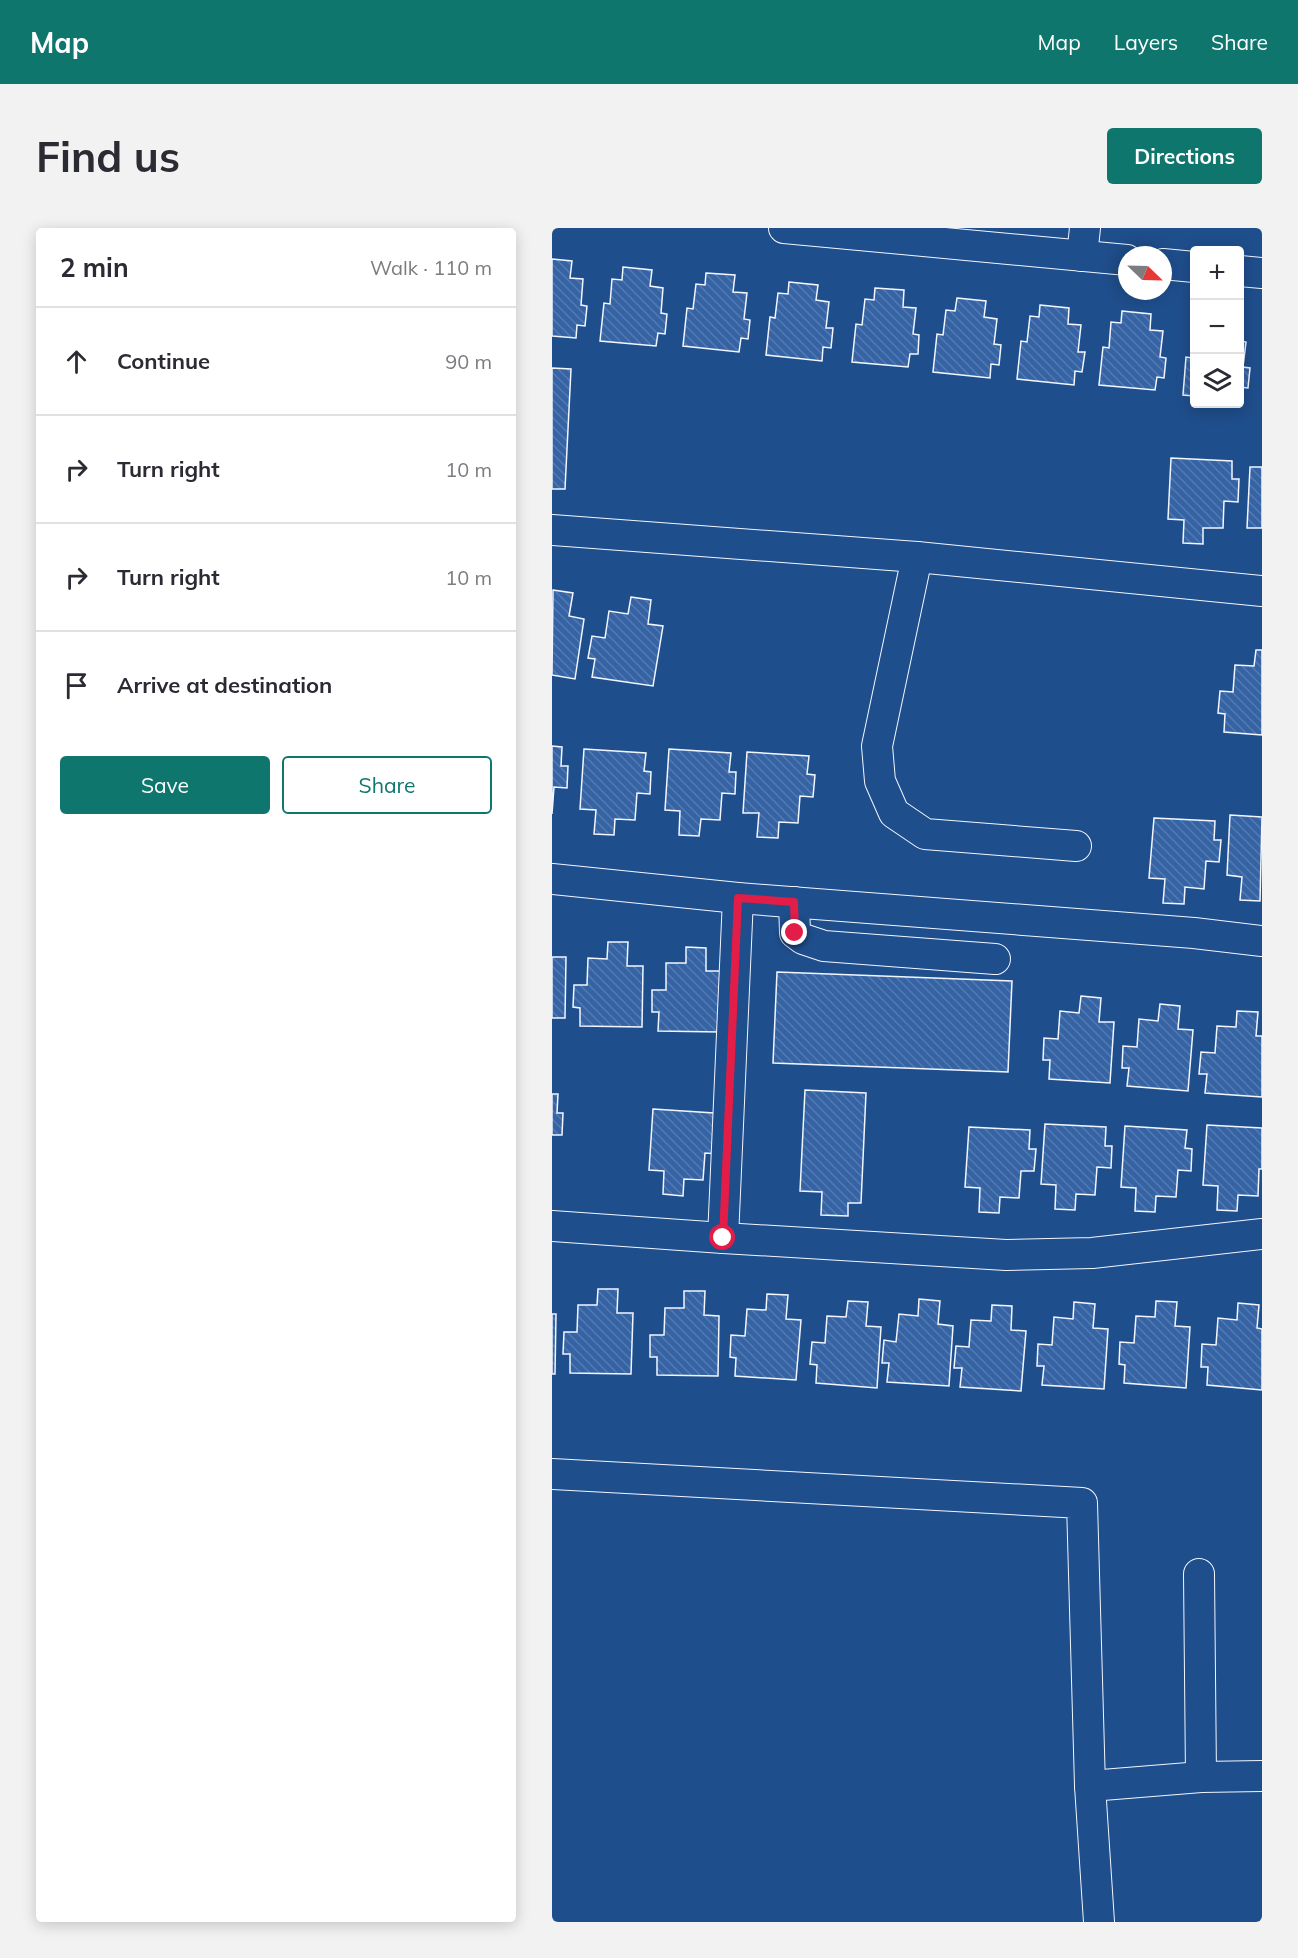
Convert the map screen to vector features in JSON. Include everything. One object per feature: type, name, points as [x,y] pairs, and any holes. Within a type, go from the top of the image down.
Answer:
[{"type":"street","points":[[784,228],[1084,242],[1118,256]]},
{"type":"street","points":[[1172,265],[1190,267]]},
{"type":"street","points":[[1244,271],[1262,273]]},
{"type":"street","points":[[552,530],[917,557],[1262,591]]},
{"type":"street","points":[[917,557],[877,746],[880,781],[894,813],[926,834],[1076,846]]},
{"type":"street","points":[[552,879],[738,898],[1194,933],[1262,941]]},
{"type":"street","points":[[723,1238],[738,898]]},
{"type":"street","points":[[794,902],[795,933],[803,939],[824,946],[995,959]]},
{"type":"street","points":[[552,1226],[1006,1255],[1092,1253],[1262,1234]]},
{"type":"street","points":[[552,1474],[1082,1503],[1090,1786],[1100,1922]]},
{"type":"street","points":[[1199,1574],[1201,1777]]},
{"type":"street","points":[[1090,1786],[1201,1777],[1262,1776]]},
{"type":"building","points":[[552,259],[572,261],[570,278],[583,279],[581,305],[587,306],[585,326],[577,325],[576,338],[552,336]]},
{"type":"building","points":[[623,267],[652,270],[650,286],[663,288],[661,313],[667,314],[665,334],[658,333],[656,346],[600,341],[604,303],[610,304],[612,279],[622,280]]},
{"type":"building","points":[[706,273],[735,275],[733,292],[747,293],[744,319],[750,320],[748,339],[741,338],[739,352],[683,346],[687,308],[693,309],[696,284],[705,285]]},
{"type":"building","points":[[789,282],[818,285],[816,300],[829,302],[826,328],[833,328],[831,348],[823,347],[822,361],[766,355],[770,317],[775,318],[778,293],[788,294]]},
{"type":"building","points":[[875,288],[904,290],[903,307],[916,308],[913,334],[919,335],[918,354],[910,354],[908,367],[852,362],[856,324],[862,325],[865,299],[874,300]]},
{"type":"building","points":[[957,298],[986,301],[984,317],[997,319],[994,344],[1001,345],[999,365],[991,364],[990,378],[933,372],[937,334],[943,335],[946,310],[955,311]]},
{"type":"building","points":[[1040,305],[1069,308],[1068,324],[1081,325],[1078,352],[1085,352],[1082,372],[1075,371],[1074,385],[1017,379],[1021,341],[1027,342],[1030,316],[1039,317]]},
{"type":"building","points":[[1122,311],[1151,314],[1150,330],[1163,331],[1160,357],[1166,358],[1164,378],[1157,377],[1155,390],[1099,385],[1103,347],[1109,348],[1111,322],[1121,323]]},
{"type":"building","points":[[1186,357],[1190,358],[1190,396],[1183,395]]},
{"type":"building","points":[[1244,367],[1250,368],[1248,388],[1244,388]]},
{"type":"building","points":[[552,368],[571,369],[565,489],[552,489]]},
{"type":"building","points":[[1171,458],[1232,461],[1232,479],[1239,479],[1238,502],[1224,501],[1223,528],[1203,528],[1203,544],[1183,543],[1184,520],[1168,519]]},
{"type":"building","points":[[1250,467],[1262,467],[1262,528],[1247,528]]},
{"type":"building","points":[[553,590],[573,593],[569,616],[584,619],[575,679],[552,675]]},
{"type":"building","points":[[631,597],[651,600],[648,624],[663,626],[653,686],[592,677],[595,659],[588,658],[592,636],[605,638],[609,611],[628,614]]},
{"type":"building","points":[[1256,650],[1262,650],[1262,735],[1224,732],[1225,714],[1218,713],[1220,691],[1233,692],[1235,665],[1254,666]]},
{"type":"building","points":[[552,746],[562,747],[561,766],[568,766],[567,788],[554,787],[552,814]]},
{"type":"building","points":[[584,749],[646,753],[644,771],[651,772],[650,794],[637,793],[635,820],[615,819],[614,835],[594,834],[596,810],[580,809]]},
{"type":"building","points":[[669,749],[731,753],[729,772],[736,772],[735,794],[722,793],[720,820],[701,819],[699,836],[679,835],[680,811],[665,810]]},
{"type":"building","points":[[747,752],[809,756],[807,774],[815,775],[813,797],[800,796],[798,823],[779,822],[778,838],[757,837],[759,813],[743,813]]},
{"type":"building","points":[[1230,815],[1262,817],[1260,901],[1240,900],[1242,877],[1227,875]]},
{"type":"building","points":[[1154,818],[1215,821],[1214,840],[1221,840],[1219,862],[1206,861],[1204,889],[1185,887],[1184,904],[1163,903],[1165,879],[1149,878]]},
{"type":"building","points":[[608,942],[628,942],[627,966],[643,966],[642,1027],[580,1026],[580,1008],[573,1007],[574,985],[587,985],[588,958],[607,959]]},
{"type":"building","points":[[686,947],[706,948],[706,971],[721,971],[720,1032],[658,1031],[659,1012],[652,1012],[652,990],[666,990],[666,963],[686,963]]},
{"type":"building","points":[[552,957],[566,957],[565,1018],[552,1018]]},
{"type":"building","points":[[777,972],[1012,981],[1008,1072],[773,1063]]},
{"type":"building","points":[[1081,996],[1101,998],[1099,1022],[1114,1022],[1110,1083],[1049,1079],[1050,1060],[1043,1060],[1044,1038],[1058,1039],[1060,1011],[1079,1013]]},
{"type":"building","points":[[1160,1004],[1180,1006],[1178,1029],[1193,1030],[1188,1091],[1127,1086],[1129,1068],[1122,1068],[1123,1046],[1137,1047],[1139,1019],[1158,1021]]},
{"type":"building","points":[[1237,1011],[1258,1012],[1256,1036],[1262,1036],[1262,1097],[1205,1093],[1207,1074],[1199,1074],[1201,1052],[1215,1053],[1217,1026],[1236,1027]]},
{"type":"building","points":[[805,1090],[866,1093],[861,1203],[848,1203],[848,1216],[821,1215],[822,1192],[800,1191]]},
{"type":"building","points":[[552,1094],[558,1094],[557,1113],[563,1113],[562,1135],[552,1135]]},
{"type":"building","points":[[653,1109],[714,1113],[719,1154],[705,1153],[703,1180],[684,1179],[683,1196],[663,1194],[664,1171],[649,1170]]},
{"type":"building","points":[[1045,1124],[1106,1127],[1105,1146],[1112,1146],[1111,1168],[1097,1167],[1095,1195],[1076,1194],[1075,1210],[1055,1209],[1056,1185],[1041,1184]]},
{"type":"building","points":[[1207,1125],[1262,1128],[1262,1169],[1259,1169],[1258,1196],[1238,1195],[1237,1211],[1217,1210],[1218,1186],[1203,1185]]},
{"type":"building","points":[[1125,1126],[1187,1130],[1185,1148],[1192,1149],[1191,1171],[1178,1170],[1176,1197],[1156,1196],[1155,1212],[1135,1211],[1136,1188],[1121,1187]]},
{"type":"building","points":[[969,1127],[1030,1130],[1029,1149],[1036,1149],[1034,1171],[1021,1171],[1019,1198],[1000,1197],[999,1213],[979,1212],[980,1188],[965,1187]]},
{"type":"building","points":[[598,1289],[618,1289],[617,1313],[633,1313],[631,1374],[570,1373],[570,1354],[563,1354],[564,1332],[577,1332],[578,1305],[597,1305]]},
{"type":"building","points":[[684,1291],[705,1291],[704,1315],[719,1316],[718,1376],[657,1375],[657,1357],[650,1357],[650,1335],[664,1335],[665,1308],[684,1308]]},
{"type":"building","points":[[767,1294],[788,1295],[786,1319],[801,1320],[796,1380],[735,1376],[736,1358],[730,1357],[731,1335],[745,1336],[747,1309],[766,1310]]},
{"type":"building","points":[[919,1299],[940,1301],[938,1324],[953,1326],[949,1386],[887,1382],[889,1363],[882,1363],[884,1340],[896,1342],[899,1314],[918,1316]]},
{"type":"building","points":[[848,1301],[868,1302],[866,1326],[881,1327],[877,1388],[816,1383],[817,1365],[810,1364],[812,1342],[825,1343],[827,1316],[846,1317]]},
{"type":"building","points":[[1156,1301],[1177,1302],[1175,1326],[1190,1327],[1186,1388],[1124,1383],[1125,1365],[1119,1364],[1120,1342],[1134,1343],[1136,1316],[1155,1317]]},
{"type":"building","points":[[1074,1302],[1095,1304],[1093,1328],[1108,1329],[1104,1389],[1042,1385],[1044,1366],[1037,1366],[1038,1344],[1052,1345],[1054,1317],[1073,1319]]},
{"type":"building","points":[[1238,1303],[1259,1305],[1257,1328],[1262,1329],[1262,1390],[1207,1385],[1208,1367],[1201,1367],[1202,1344],[1216,1345],[1218,1318],[1237,1320]]},
{"type":"building","points":[[992,1305],[1012,1306],[1011,1330],[1026,1331],[1021,1391],[960,1387],[962,1368],[954,1368],[956,1346],[969,1347],[971,1320],[991,1321]]},
{"type":"building","points":[[552,1314],[556,1314],[555,1374],[552,1374]]},
{"type":"route","points":[[723,1238],[738,898],[794,902],[795,933]]}]
